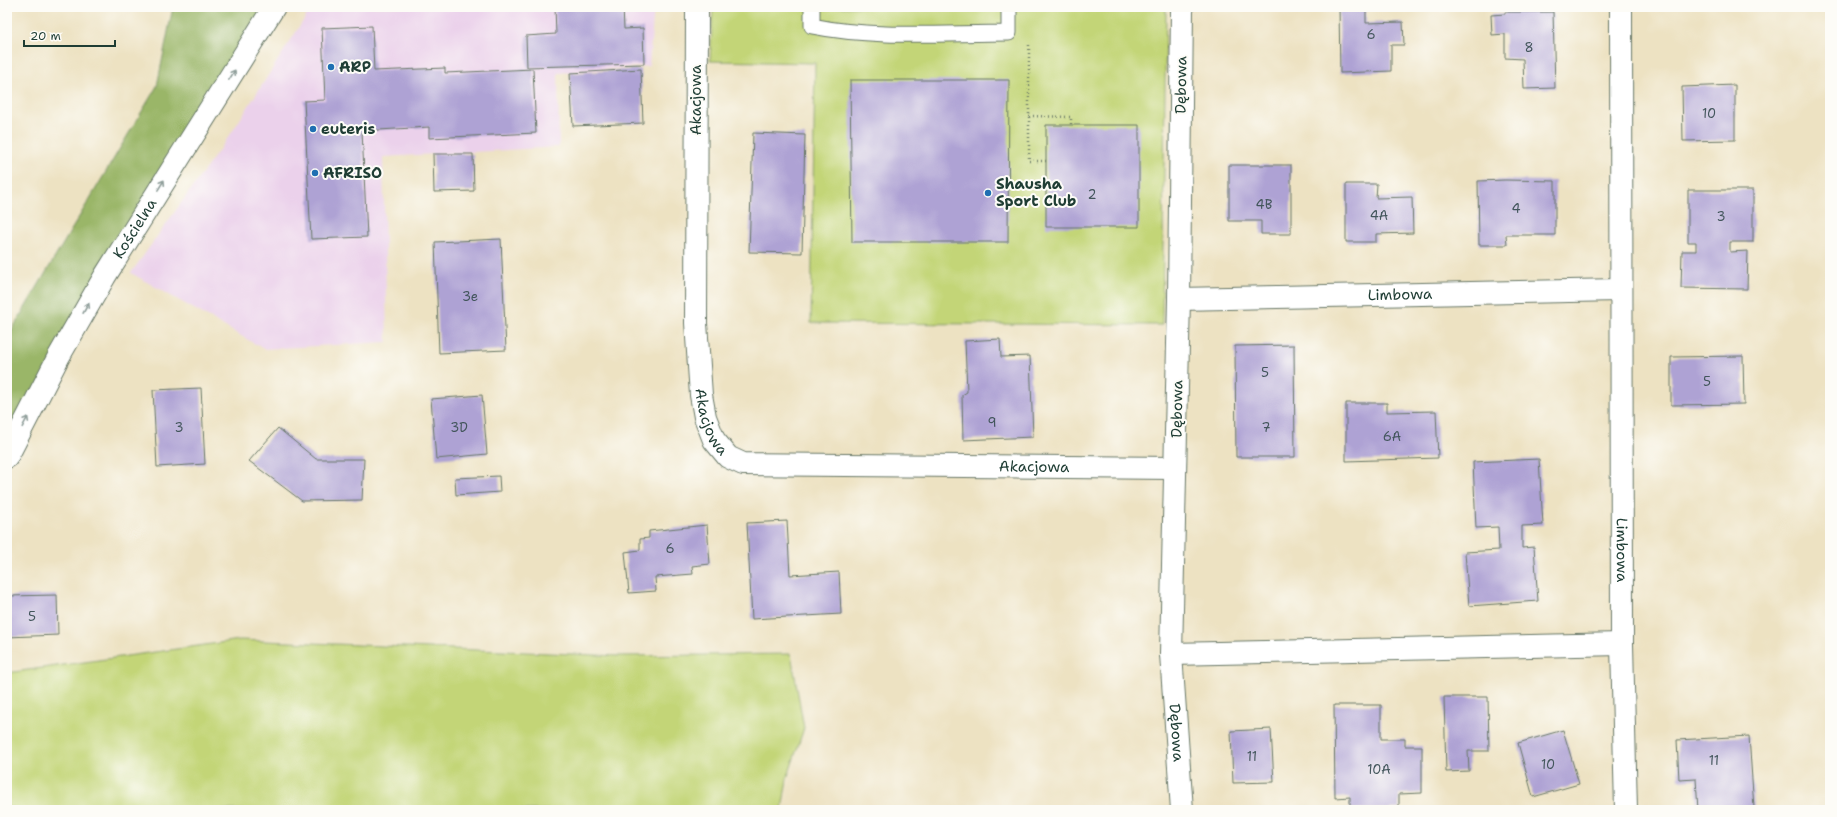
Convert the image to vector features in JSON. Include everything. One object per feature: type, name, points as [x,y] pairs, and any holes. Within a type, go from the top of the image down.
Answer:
[{"type":"street","name":"Kościelna","points":[[7,457],[59,356],[104,276],[274,7]]},
{"type":"street","name":"Akacjowa","points":[[697,7],[696,323],[701,395],[705,417],[714,440],[728,457],[743,464],[1175,468]]},
{"type":"street","name":"Dębowa","points":[[1182,7],[1179,299],[1171,654],[1182,810]]},
{"type":"street","name":"Limbowa","points":[[1621,7],[1620,290],[1622,644],[1626,810]]},
{"type":"street","name":"Limbowa","points":[[1179,299],[1620,290]]},
{"type":"street","points":[[1171,654],[1622,644]]},
{"type":"lane","points":[[812,7],[812,26],[842,32],[1009,33],[1009,7]]},
{"type":"path","points":[[1009,33],[1029,33],[1029,161],[1046,161]]},
{"type":"path","points":[[1029,116],[1071,116],[1071,125]]},
{"type":"shaded area","points":[[312,7],[654,7],[649,66],[558,73],[559,147],[383,157],[387,342],[264,349],[131,273],[232,132]]},
{"type":"green space","points":[[173,7],[274,7],[7,457],[7,338],[157,86]]},
{"type":"green space","name":"Shausha Sport Club","points":[[713,7],[1166,7],[1162,325],[811,323],[815,63],[710,61]]},
{"type":"green space","points":[[240,640],[619,656],[791,654],[804,728],[787,779],[782,810],[7,810],[7,673]]},
{"type":"building","points":[[555,7],[623,7],[624,29],[643,28],[644,64],[527,67],[526,36],[556,34]]},
{"type":"building","points":[[1339,7],[1366,7],[1366,23],[1403,22],[1404,45],[1391,45],[1391,71],[1340,73]]},
{"type":"building","points":[[1505,12],[1553,12],[1555,88],[1524,89],[1523,59],[1505,58],[1505,34],[1492,35],[1491,15],[1505,14]]},
{"type":"building","points":[[372,26],[374,71],[445,68],[445,73],[533,69],[536,133],[429,138],[429,127],[362,131],[367,237],[311,239],[304,101],[325,100],[322,28]]},
{"type":"building","points":[[641,69],[643,123],[573,126],[570,73]]},
{"type":"building","points":[[850,80],[1009,80],[1008,242],[852,242]]},
{"type":"building","points":[[1735,85],[1735,140],[1683,141],[1682,87]]},
{"type":"building","points":[[1046,125],[1139,125],[1139,227],[1046,227]]},
{"type":"building","points":[[753,133],[805,135],[802,253],[749,252]]},
{"type":"building","points":[[433,154],[473,154],[474,191],[434,192]]},
{"type":"building","points":[[1229,165],[1291,165],[1291,234],[1261,234],[1261,221],[1229,221]]},
{"type":"building","points":[[1478,181],[1555,181],[1555,235],[1506,235],[1507,245],[1479,245]]},
{"type":"building","points":[[1346,184],[1377,184],[1376,198],[1412,197],[1413,233],[1376,234],[1376,242],[1346,242]]},
{"type":"building","points":[[1688,190],[1753,190],[1753,242],[1730,242],[1730,252],[1748,251],[1747,289],[1681,288],[1682,251],[1696,251],[1696,242],[1688,242]]},
{"type":"building","points":[[501,239],[506,350],[439,353],[435,242]]},
{"type":"building","points":[[1000,339],[1001,357],[1030,356],[1033,437],[963,440],[962,395],[967,392],[965,341]]},
{"type":"building","points":[[1294,345],[1295,457],[1236,457],[1235,346]]},
{"type":"building","points":[[1743,356],[1744,404],[1671,405],[1671,357]]},
{"type":"building","points":[[201,388],[205,464],[157,467],[153,390]]},
{"type":"building","points":[[482,395],[487,454],[436,459],[431,399]]},
{"type":"building","points":[[1346,403],[1387,403],[1387,412],[1436,411],[1438,458],[1346,461]]},
{"type":"building","points":[[278,428],[316,459],[364,459],[362,500],[302,501],[249,461]]},
{"type":"building","points":[[1539,459],[1543,525],[1522,526],[1522,548],[1534,547],[1538,601],[1469,606],[1465,552],[1499,550],[1498,527],[1476,528],[1473,462]]},
{"type":"building","points":[[499,476],[500,492],[456,495],[455,478]]},
{"type":"building","points":[[787,521],[790,575],[839,572],[841,614],[752,619],[747,523]]},
{"type":"building","points":[[707,525],[710,564],[692,566],[693,574],[655,577],[656,591],[629,593],[625,552],[640,550],[640,539],[649,538],[649,531]]},
{"type":"building","points":[[57,595],[58,635],[7,637],[7,596]]},
{"type":"building","points":[[1444,697],[1488,697],[1489,751],[1468,751],[1469,771],[1446,772]]},
{"type":"building","points":[[1334,705],[1381,705],[1381,739],[1405,739],[1405,746],[1422,746],[1422,793],[1399,794],[1399,809],[1350,809],[1350,797],[1335,798]]},
{"type":"building","points":[[1271,729],[1274,782],[1233,783],[1231,731]]},
{"type":"building","points":[[1563,730],[1579,784],[1533,797],[1518,743]]},
{"type":"building","points":[[1749,736],[1754,808],[1698,810],[1696,779],[1679,780],[1677,740]]},
{"type":"place","name":"ARP","points":[[331,67]]},
{"type":"place","name":"euteris","points":[[313,129]]},
{"type":"place","name":"AFRISO","points":[[315,173]]},
{"type":"place","name":"Shausha Sport Club","points":[[988,193]]}]
